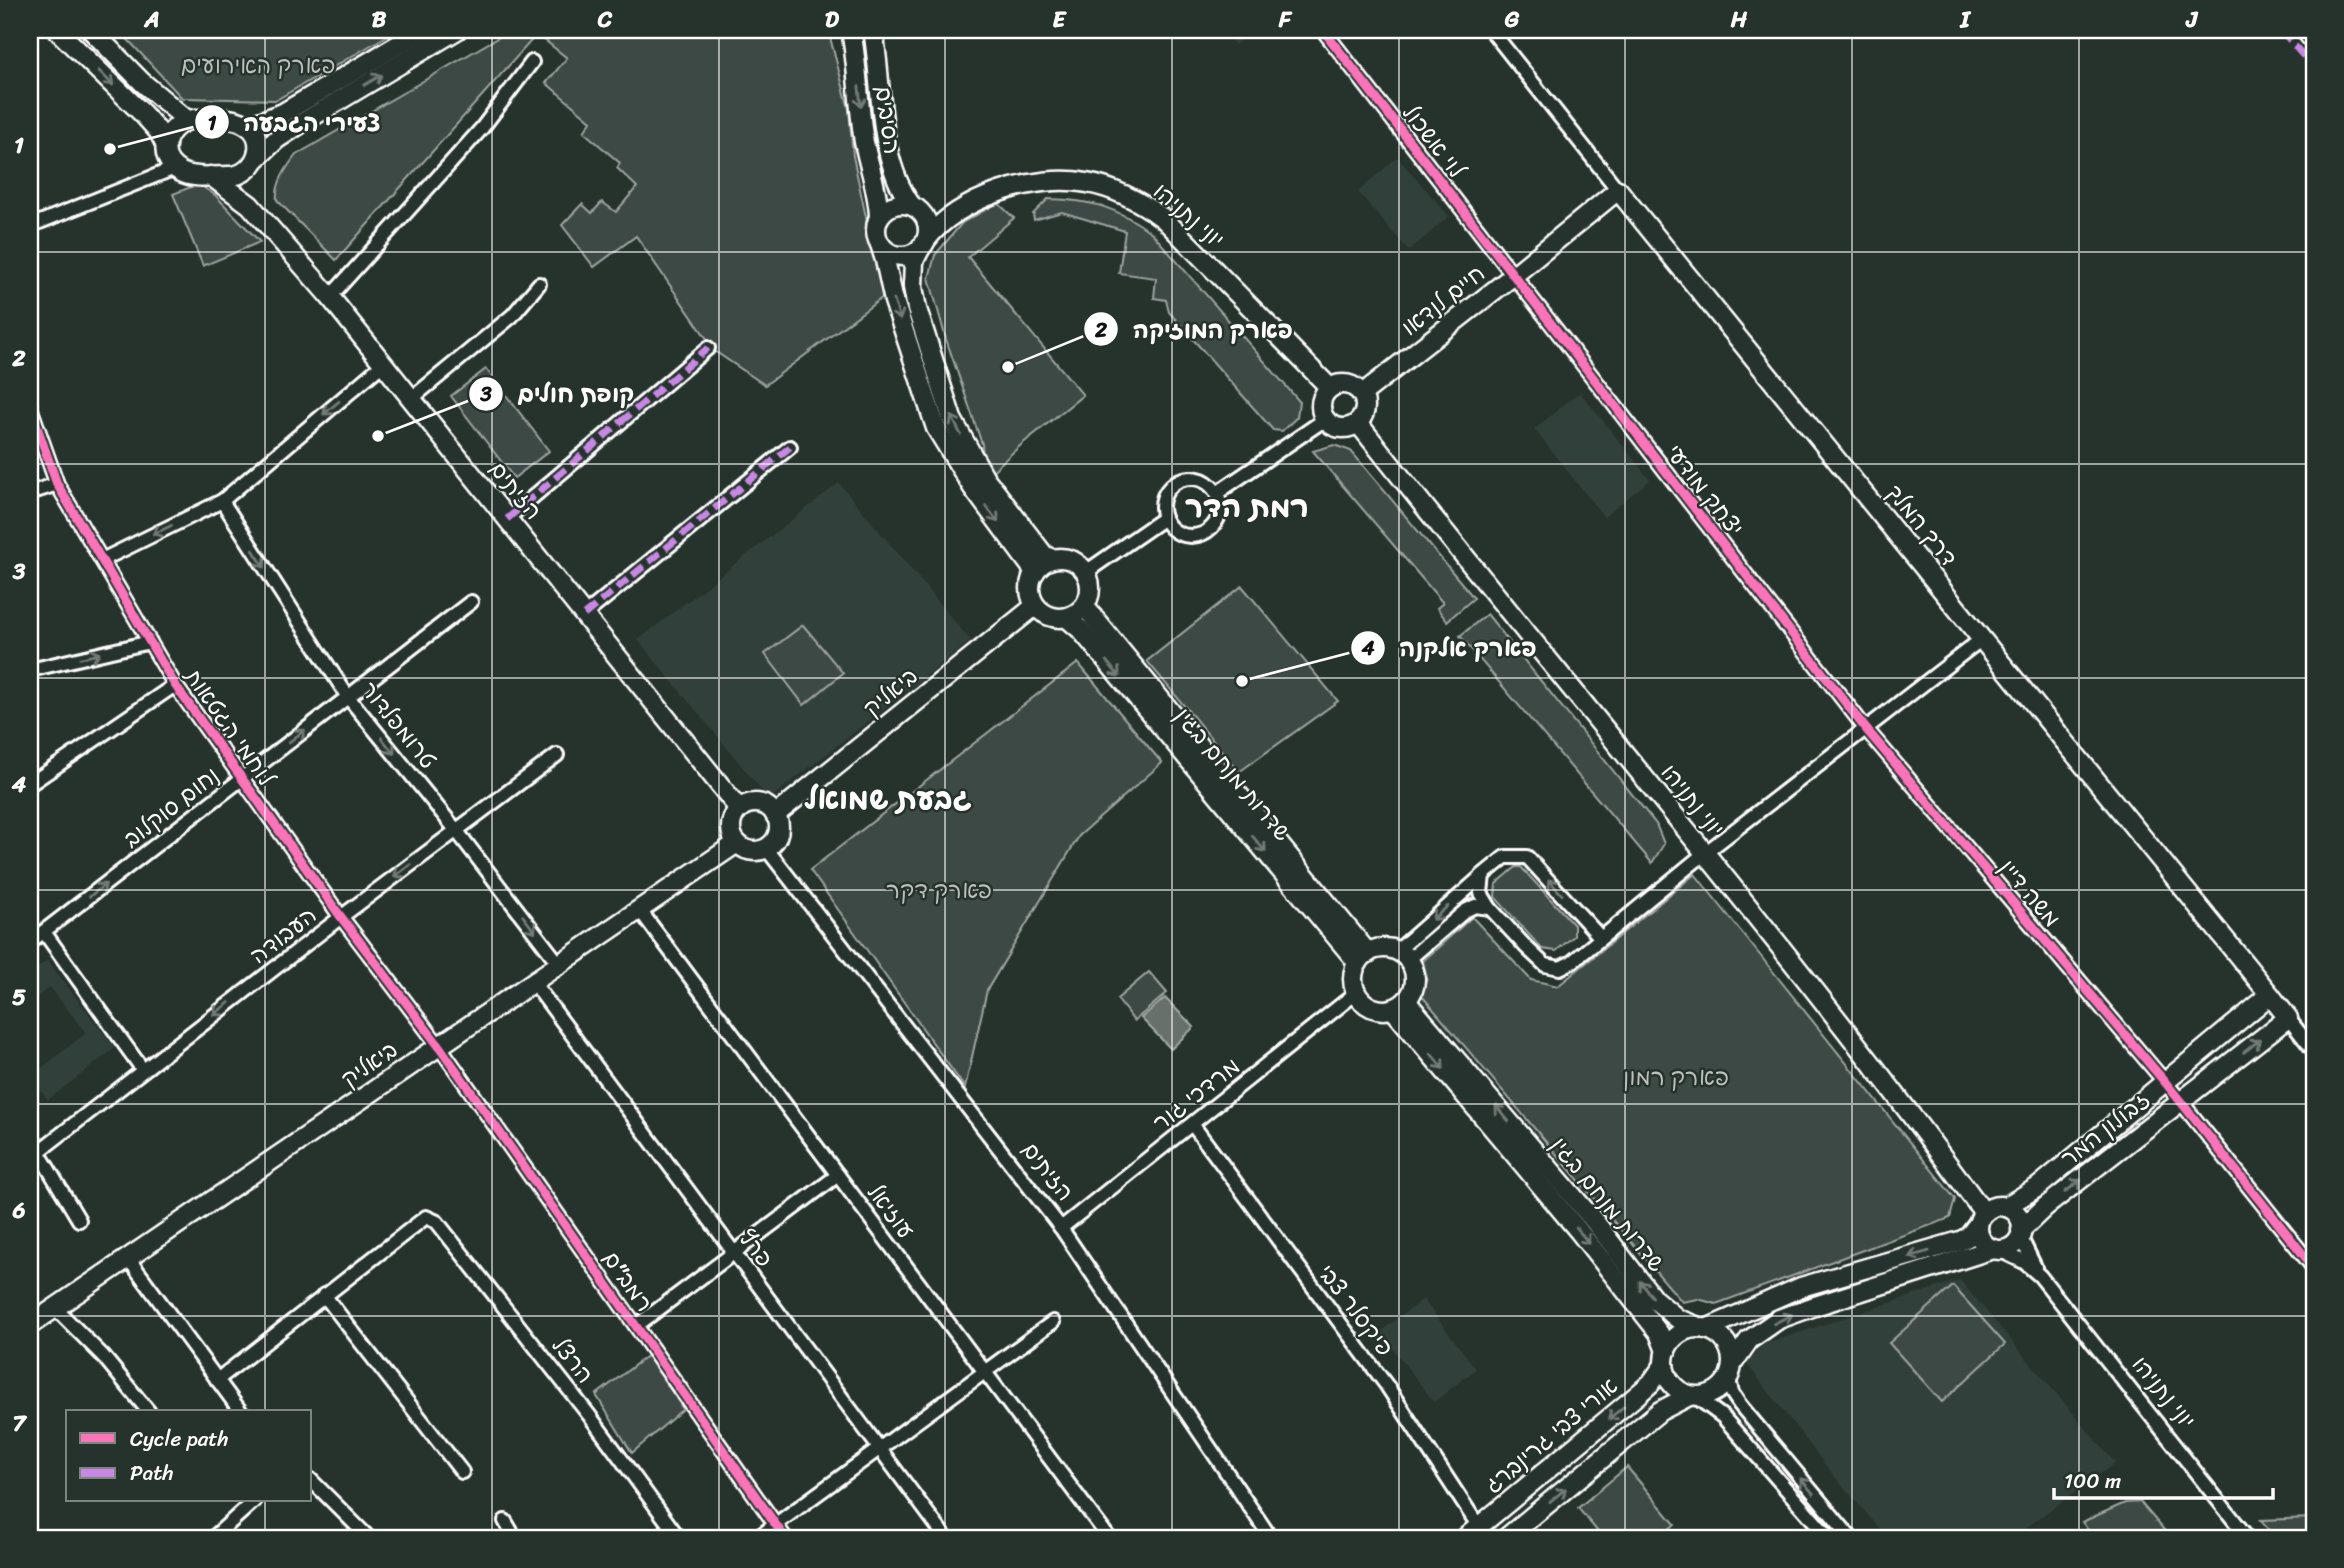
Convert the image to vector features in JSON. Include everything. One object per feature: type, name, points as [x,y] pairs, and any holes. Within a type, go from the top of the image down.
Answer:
[{"type":"street","points":[[57,30],[159,132],[166,146],[167,156],[175,168],[188,175],[211,176],[234,176],[243,173],[277,139],[457,30]]},
{"type":"street","points":[[91,30],[142,82],[187,120]]},
{"type":"street","points":[[248,126],[283,113],[423,30]]},
{"type":"street","name":"הסיבים","points":[[851,30],[864,139],[879,216]]},
{"type":"street","name":"הסיבים","points":[[873,30],[890,158],[898,183],[916,208]]},
{"type":"street","name":"לוי אשכול","points":[[1323,30],[1514,275]]},
{"type":"street","name":"דרך המלך","points":[[1491,30],[2314,1051]]},
{"type":"street","points":[[2305,30],[2314,41]]},
{"type":"street","points":[[330,297],[478,133],[532,62]]},
{"type":"street","points":[[166,146],[172,130],[187,120],[232,120],[248,126],[258,141],[256,159]]},
{"type":"street","points":[[30,226],[175,168]]},
{"type":"street","name":"הזיתים","points":[[243,173],[243,193],[250,205],[330,297],[739,809]]},
{"type":"street","name":"הזיתים","points":[[211,176],[250,205]]},
{"type":"street","name":"יוני נתניהו","points":[[923,243],[941,223],[972,203],[984,196],[1010,189],[1065,181],[1085,182],[1125,194],[1164,219],[1330,388]]},
{"type":"street","name":"חיים לנדאו","points":[[1362,394],[1618,190]]},
{"type":"street","name":"יוני נתניהו","points":[[916,208],[943,210],[972,203]]},
{"type":"street","points":[[1035,572],[973,488],[936,428],[894,301],[886,260],[876,233],[879,216],[890,206],[897,204],[916,208],[928,224],[912,272],[917,309],[952,419],[985,478],[1044,555],[1052,559],[1071,560],[1080,564],[1086,572],[1091,590],[1085,607],[1068,618],[1049,617],[1035,606],[1030,589],[1035,572],[1042,564],[1052,559]]},
{"type":"street","points":[[880,244],[892,254],[907,256],[923,243]]},
{"type":"street","name":"יצחק מודעי","points":[[1514,275],[1866,729]]},
{"type":"street","points":[[411,399],[512,316],[539,284]]},
{"type":"street","points":[[507,519],[708,348]]},
{"type":"street","points":[[102,560],[222,501],[383,364]]},
{"type":"street","points":[[1349,385],[1362,394],[1365,409],[1358,423],[1345,429],[1337,429],[1324,420],[1320,408],[1321,400],[1330,388],[1349,385]]},
{"type":"street","name":"לוחמי הגטאות","points":[[30,407],[57,484],[175,685],[341,916],[439,1046]]},
{"type":"street","points":[[1217,493],[1324,420]]},
{"type":"street","name":"יוני נתניהו","points":[[1358,423],[1908,1109],[1981,1219]]},
{"type":"street","points":[[584,615],[789,447]]},
{"type":"street","points":[[1198,478],[1217,493],[1220,501],[1218,519],[1205,532],[1186,536],[1169,526],[1164,518],[1162,500],[1172,484],[1180,480],[1198,478]]},
{"type":"street","points":[[30,493],[57,484]]},
{"type":"street","name":"טרומפלדור","points":[[222,501],[348,697],[456,830],[559,964]]},
{"type":"street","points":[[1086,572],[1164,518]]},
{"type":"street","name":"נחום סוקלוב","points":[[30,942],[471,602]]},
{"type":"street","name":"ביאליק","points":[[775,815],[1035,606]]},
{"type":"street","name":"שדרות מנחם בגין","points":[[1085,607],[1363,958]]},
{"type":"street","name":"שדרות מנחם בגין","points":[[1068,618],[1363,958]]},
{"type":"street","points":[[1483,876],[1481,893],[1490,908],[1545,965],[1560,968],[1572,962],[1705,853],[1983,638]]},
{"type":"street","points":[[30,670],[150,642]]},
{"type":"street","points":[[30,784],[175,685]]},
{"type":"street","name":"משה דיין","points":[[1866,729],[2165,1082],[2314,1268]]},
{"type":"street","name":"העבודה","points":[[38,1152],[341,916],[557,755]]},
{"type":"street","points":[[746,805],[763,805],[775,815],[778,830],[776,837],[766,848],[751,851],[737,843],[733,837],[731,822],[739,809],[746,805]]},
{"type":"street","name":"ביאליק","points":[[30,1325],[737,843]]},
{"type":"street","name":"הזיתים","points":[[766,848],[1061,1228],[1271,1538]]},
{"type":"street","points":[[1402,956],[1505,857],[1527,856],[1601,938]]},
{"type":"street","points":[[1402,956],[1465,911],[1475,906],[1490,908]]},
{"type":"street","name":"עוזיאל","points":[[639,909],[1109,1538]]},
{"type":"street","points":[[44,932],[143,1070]]},
{"type":"street","points":[[1387,949],[1402,956],[1413,968],[1414,985],[1400,1005],[1385,1010],[1368,1006],[1356,993],[1353,983],[1354,973],[1363,958],[1387,949]]},
{"type":"street","name":"פרץ","points":[[533,982],[946,1538]]},
{"type":"street","name":"מרדכי גור","points":[[1061,1228],[1356,993]]},
{"type":"street","name":"זבולון המר","points":[[2005,1207],[2038,1187],[2270,995]]},
{"type":"street","name":"שדרות מנחם בגין","points":[[1400,1005],[1595,1222],[1654,1299],[1678,1319],[1703,1328]]},
{"type":"street","name":"שדרות מנחם בגין","points":[[1400,1005],[1659,1333],[1665,1358]]},
{"type":"street","name":"זבולון המר","points":[[2021,1233],[2045,1207],[2288,1018]]},
{"type":"street","name":"רמב\"ם","points":[[439,1046],[785,1538]]},
{"type":"street","name":"פיקסלר צבי","points":[[1192,1124],[1387,1386],[1472,1532]]},
{"type":"street","points":[[30,1138],[79,1220]]},
{"type":"street","points":[[636,1326],[838,1175]]},
{"type":"street","points":[[1506,1538],[1660,1411],[1693,1396],[1711,1394],[1721,1388],[1749,1340],[1779,1319],[2012,1246],[2021,1233],[2021,1224],[2016,1213],[2005,1207],[1997,1207],[1981,1219],[1968,1237],[1960,1241],[1801,1287],[1703,1328]]},
{"type":"street","name":"הרצל","points":[[324,1295],[426,1217],[437,1222],[589,1415],[678,1538]]},
{"type":"street","points":[[1981,1219],[1983,1242],[1996,1249]]},
{"type":"street","name":"יוני נתניהו","points":[[2021,1233],[2040,1276]]},
{"type":"street","name":"יוני נתניהו","points":[[1996,1249],[2024,1262],[2040,1276],[2248,1538]]},
{"type":"street","points":[[128,1258],[240,1410]]},
{"type":"street","points":[[217,1380],[324,1295],[462,1472]]},
{"type":"street","points":[[55,1308],[103,1356],[147,1410]]},
{"type":"street","points":[[757,1538],[1053,1322]]},
{"type":"street","points":[[1829,1538],[1723,1417],[1693,1396],[1674,1387],[1665,1373],[1665,1358],[1676,1336],[1692,1328],[1703,1328],[1717,1333],[1726,1341],[1731,1351],[1732,1393],[1851,1538]]},
{"type":"street","name":"אורי צבי גרינברג","points":[[1472,1532],[1651,1383],[1665,1358]]},
{"type":"street","points":[[312,1481],[369,1538]]},
{"type":"street","points":[[213,1538],[253,1502]]},
{"type":"street","points":[[505,1521],[515,1538]]},
{"type":"shaded area","points":[[1222,30],[1254,30],[1235,45]]},
{"type":"shaded area","points":[[1397,157],[1449,216],[1409,251],[1358,192]]},
{"type":"shaded area","points":[[1580,392],[1650,480],[1604,517],[1534,429]]},
{"type":"shaded area","points":[[839,483],[971,641],[769,799],[638,640]]},
{"type":"shaded area","points":[[47,960],[115,1048],[48,1100],[30,1077],[86,1033],[50,987],[30,1002],[30,974]]},
{"type":"shaded area","points":[[1165,998],[1194,1027],[1171,1049],[1141,1018]]},
{"type":"shaded area","points":[[1960,1280],[2115,1463],[2012,1538],[1888,1538],[1834,1476],[1747,1364],[1762,1345]]},
{"type":"shaded area","points":[[1423,1299],[1476,1369],[1434,1402],[1380,1332]]},
{"type":"green space","name":"פארק האירועים","points":[[119,30],[397,30],[276,100],[182,98]]},
{"type":"green space","points":[[511,30],[828,30],[849,109],[853,156],[883,297],[765,385],[716,352],[636,236],[594,267],[562,225],[582,204],[592,213],[602,202],[616,212],[637,187],[617,168],[620,163],[584,132],[591,121],[546,83],[567,58],[537,34],[336,260],[277,200],[279,182],[296,155]]},
{"type":"green space","points":[[198,184],[215,195],[260,242],[203,266],[173,194]]},
{"type":"green space","points":[[1048,199],[1091,203],[1115,211],[1152,233],[1299,401],[1297,417],[1282,431],[1273,430],[1169,312],[1166,300],[1154,298],[1156,278],[1119,273],[1125,231],[1062,212],[1034,220],[1033,214]]},
{"type":"green space","points":[[998,203],[1014,218],[968,257],[1083,395],[985,478],[982,444],[946,339],[929,278],[935,255],[962,223]]},
{"type":"green space","points":[[486,369],[549,451],[514,478],[451,396]]},
{"type":"green space","points":[[1334,445],[1351,451],[1474,598],[1447,621],[1437,608],[1443,603],[1313,451]]},
{"type":"green space","points":[[1242,586],[1338,701],[1239,772],[1147,661]]},
{"type":"green space","points":[[1487,614],[1656,824],[1664,844],[1652,863],[1460,636]]},
{"type":"green space","points":[[803,625],[843,673],[804,705],[765,654]]},
{"type":"green space","name":"פארק דקר","points":[[1078,663],[1162,763],[1079,836],[987,990],[965,1088],[810,870]]},
{"type":"green space","points":[[1516,867],[1521,867],[1574,925],[1574,936],[1556,951],[1542,949],[1495,897],[1496,884]]},
{"type":"green space","name":"פארק רמון","points":[[1695,874],[1955,1199],[1950,1218],[1716,1304],[1698,1299],[1682,1302],[1422,996],[1427,978],[1423,961],[1472,917],[1531,980],[1558,986]]},
{"type":"green space","points":[[1149,972],[1167,993],[1134,1021],[1117,999]]},
{"type":"green space","points":[[1953,1286],[2005,1344],[1942,1402],[1889,1343]]},
{"type":"green space","points":[[648,1355],[683,1409],[632,1453],[596,1395]]},
{"type":"green space","points":[[1627,1467],[1675,1524],[1659,1538],[1603,1538],[1578,1508]]},
{"type":"green space","points":[[2140,1502],[2171,1538],[2094,1538],[2082,1522],[2125,1503]]},
{"type":"green space","points":[[2314,1518],[2314,1538],[2276,1538],[2260,1520]]},
{"type":"marked path","points":[[2281,30],[2314,68]]},
{"type":"marked path","points":[[507,519],[708,348]]},
{"type":"marked path","points":[[584,615],[790,447]]},
{"type":"cycle path","points":[[1323,30],[1866,729],[2165,1082],[2314,1268]]},
{"type":"cycle path","points":[[30,407],[57,484],[175,685],[341,917],[439,1046],[785,1538]]},
{"type":"place","name":"צעירי הגבעה","points":[[110,149]]},
{"type":"place","name":"פארק המוזיקה","points":[[1008,367]]},
{"type":"place","name":"קופת חולים","points":[[378,436]]},
{"type":"place","name":"פארק אלקנה","points":[[1242,681]]},
{"type":"district","name":"רמת הדר","points":[[1247,507]]},
{"type":"district","name":"גבעת שמואל","points":[[888,799]]}]
